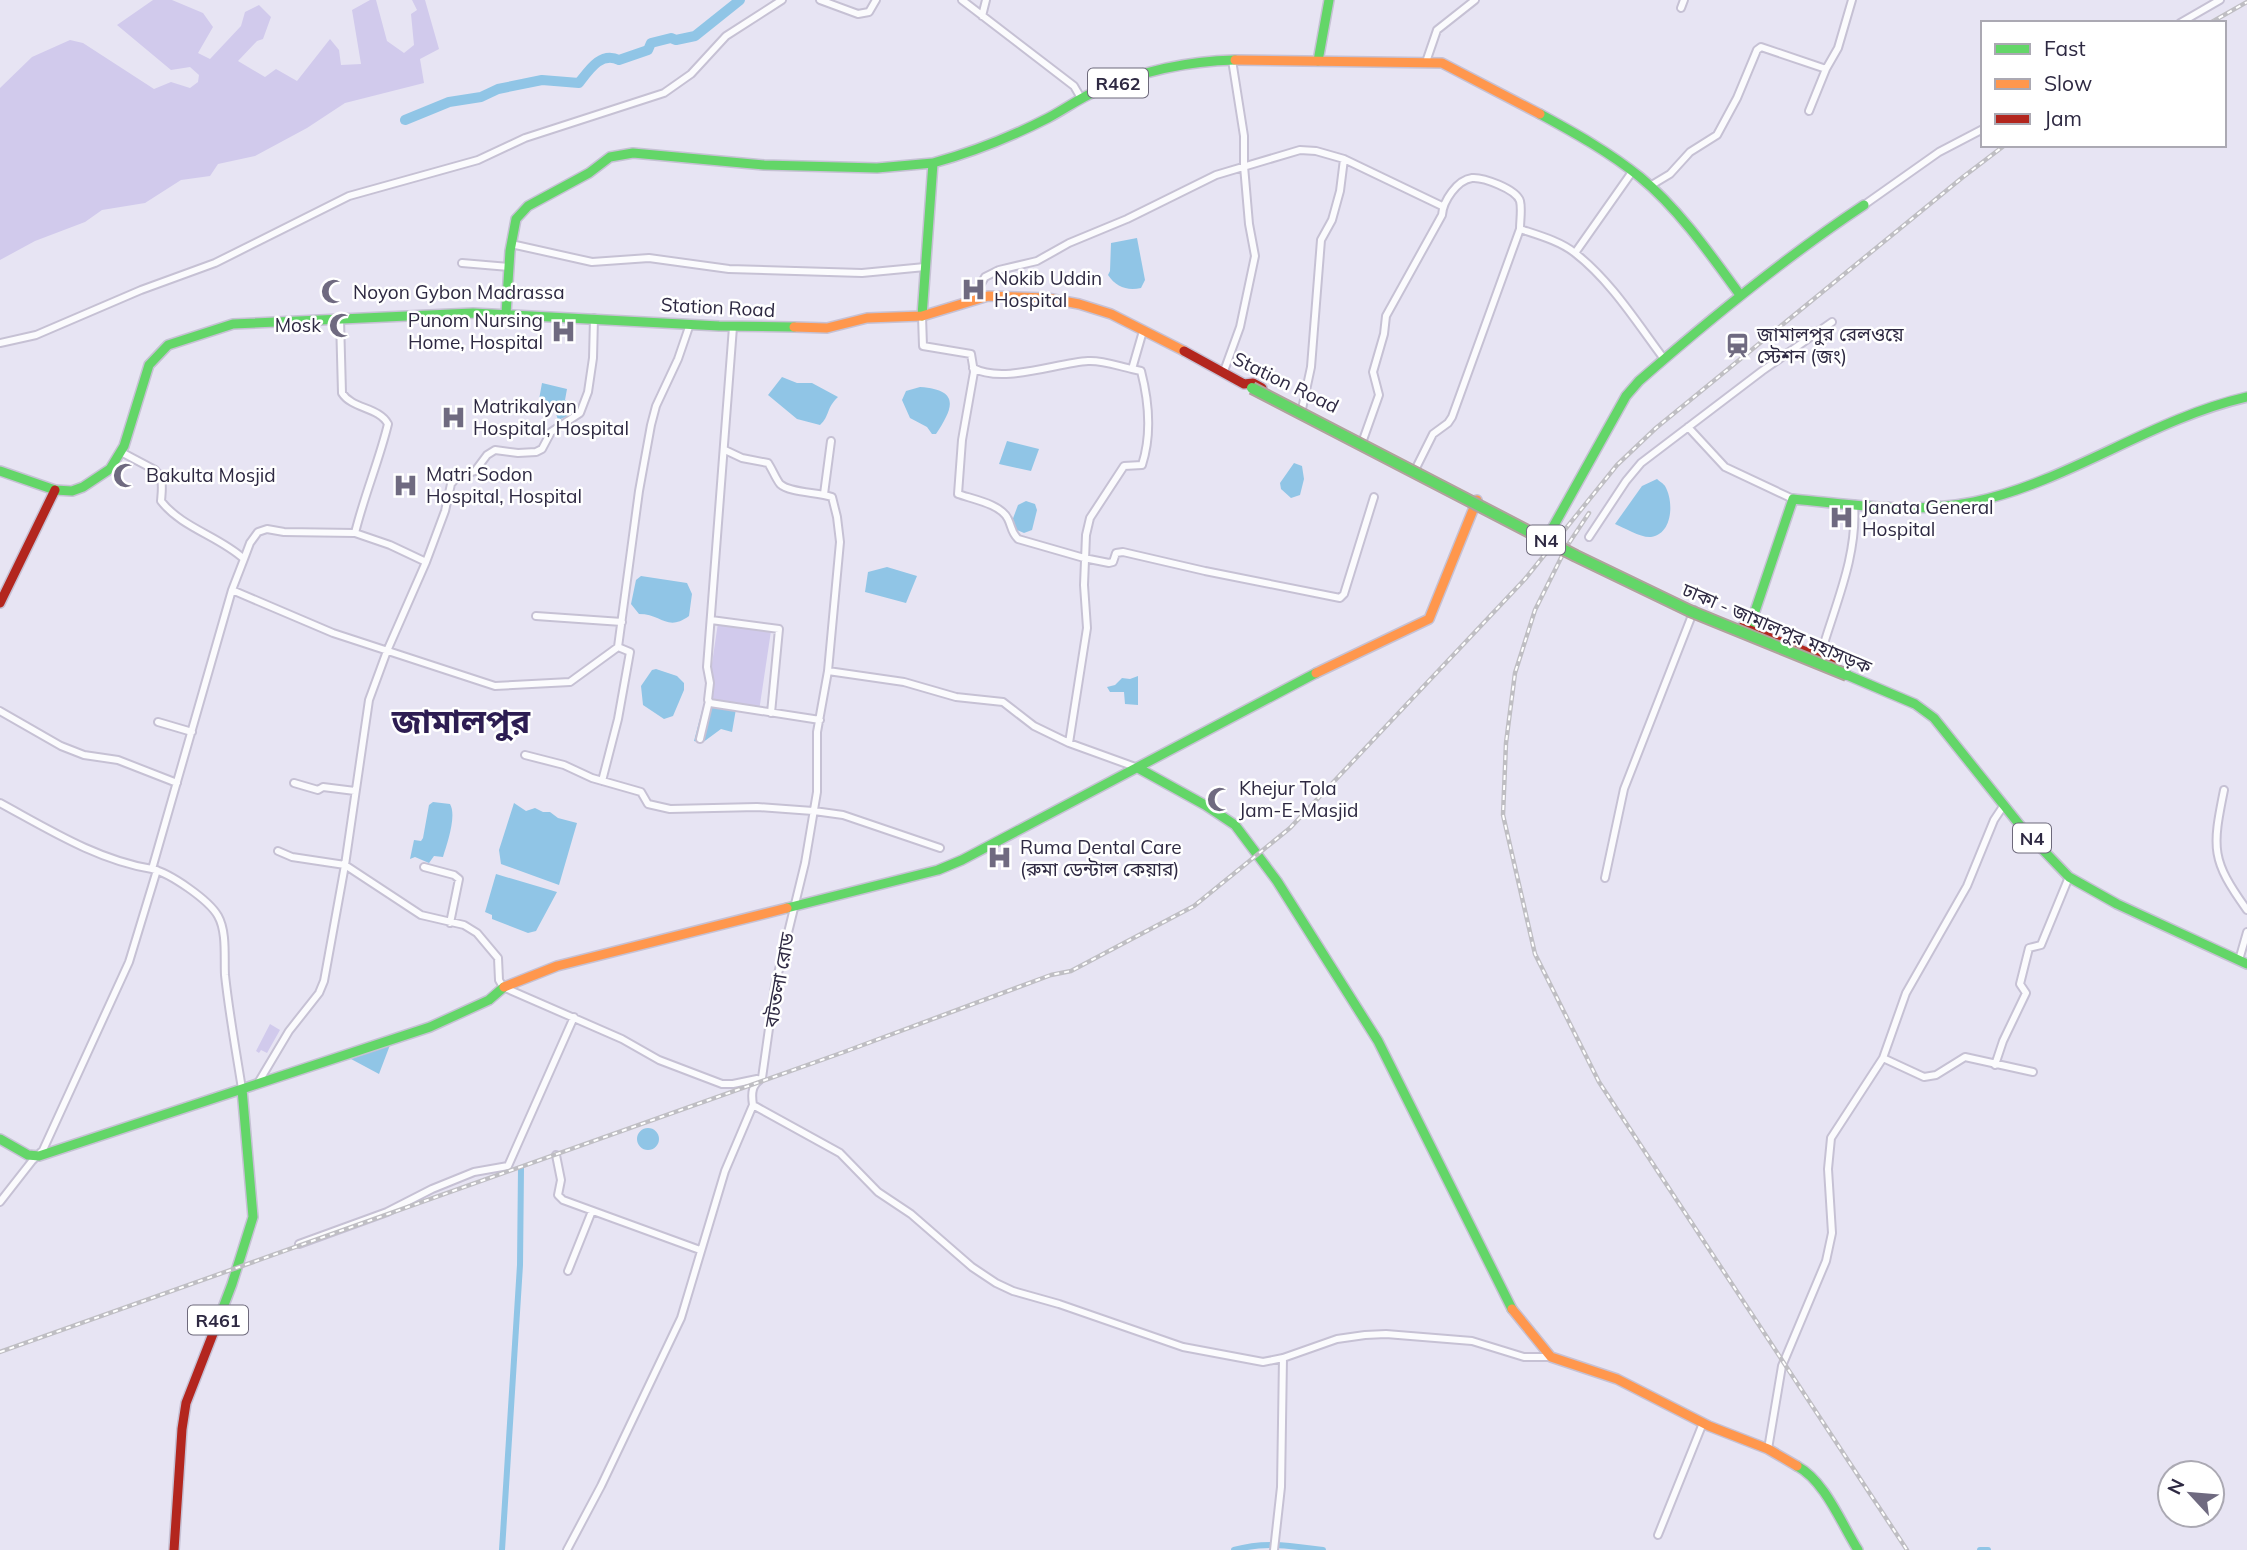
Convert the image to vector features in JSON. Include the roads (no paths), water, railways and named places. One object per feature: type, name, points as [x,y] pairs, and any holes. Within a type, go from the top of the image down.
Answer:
[{"type":"main road","points":[[1329,0],[1318,61],[1441,63],[1509,96],[1584,138],[1650,186],[1698,237],[1740,295]]},
{"type":"main road","name":"R462","points":[[933,163],[979,150],[1051,116],[1081,98],[1143,73],[1199,61],[1318,61]]},
{"type":"main road","points":[[506,314],[511,244],[516,219],[528,206],[589,173],[610,157],[633,153],[764,165],[865,167],[933,163],[922,316]]},
{"type":"main road","points":[[1548,536],[1626,396],[1664,359],[1740,295],[1829,227],[1864,205]]},
{"type":"main road","name":"Station Road","points":[[55,490],[72,491],[83,487],[110,469],[121,452],[149,365],[168,345],[233,324],[506,314],[733,327],[827,328],[867,318],[922,316],[988,296],[1047,299],[1079,304],[1111,314],[1224,371],[1248,386],[1253,383],[1548,536],[1695,608],[1820,657],[1847,675]]},
{"type":"main road","name":"ঢাকা - জামালপুর মহাসড়ক","points":[[1248,386],[1576,556],[1690,611],[1915,704],[1934,718],[2023,829],[2069,877],[2117,904],[2243,962]]},
{"type":"main road","points":[[1749,629],[1793,499],[1889,508],[1932,508],[1975,502],[2047,478],[2166,423],[2226,401],[2247,397]]},
{"type":"main road","points":[[0,471],[55,490],[0,603]]},
{"type":"main road","points":[[0,1139],[27,1155],[39,1156],[430,1027],[489,1000],[503,987],[557,966],[938,870],[1311,676],[1429,619],[1477,500]]},
{"type":"main road","points":[[1138,768],[1235,825],[1275,878],[1378,1041],[1514,1312],[1551,1357],[1617,1378],[1703,1423],[1768,1449],[1807,1471],[1825,1491],[1858,1550]]},
{"type":"main road","name":"R461","points":[[174,1550],[182,1429],[187,1403],[232,1284],[253,1217],[242,1089]]},
{"type":"street","points":[[0,344],[36,335],[141,289],[215,263],[349,196],[478,160],[525,138],[664,93],[691,74],[726,36],[782,0]]},
{"type":"street","points":[[820,0],[858,14],[869,12],[876,0]]},
{"type":"street","points":[[962,0],[1074,86],[1081,98]]},
{"type":"street","points":[[982,16],[986,0]]},
{"type":"street","points":[[1426,62],[1437,30],[1475,0]]},
{"type":"street","points":[[1681,8],[1684,0]]},
{"type":"street","points":[[1809,111],[1826,69],[1838,48],[1852,0]]},
{"type":"street","points":[[2183,21],[2220,0]]},
{"type":"street","points":[[1650,186],[1670,174],[1690,152],[1717,135],[1737,98],[1757,50],[1761,47],[1826,69]]},
{"type":"street","points":[[1224,371],[1240,327],[1255,256],[1249,225],[1244,136],[1232,60]]},
{"type":"street","points":[[1864,205],[1939,152],[1981,130]]},
{"type":"street","points":[[971,301],[985,277],[999,270],[1037,261],[1069,243],[1127,219],[1216,175],[1300,150],[1316,151],[1344,159],[1442,205]]},
{"type":"street","points":[[1302,409],[1311,367],[1321,240],[1335,210],[1344,159]]},
{"type":"street","points":[[1575,253],[1632,172]]},
{"type":"street","points":[[1363,440],[1379,395],[1373,372],[1384,334],[1386,316],[1442,215],[1442,205],[1463,182],[1479,178],[1516,193],[1521,205],[1520,229],[1452,417],[1433,434],[1416,468]]},
{"type":"street","points":[[1520,229],[1550,239],[1575,253],[1606,284],[1664,359]]},
{"type":"street","points":[[511,244],[592,262],[649,258],[729,269],[862,273],[925,267]]},
{"type":"street","points":[[462,263],[509,267]]},
{"type":"street","points":[[922,316],[923,346],[971,355],[973,368],[962,440],[958,494],[1000,510],[1018,539],[1109,563],[1113,562],[1118,551],[1340,598],[1344,594],[1374,497]]},
{"type":"street","points":[[258,1083],[289,1031],[319,993],[324,981],[345,865],[369,700],[426,562],[452,484],[457,477],[475,471],[487,455],[495,450],[518,453],[542,449],[551,432],[580,413],[588,392],[593,358],[594,318]]},
{"type":"street","points":[[340,319],[342,393],[347,400],[384,417],[388,424],[362,502],[355,533]]},
{"type":"street","points":[[1589,537],[1619,491],[1642,463],[1832,322]]},
{"type":"street","points":[[232,590],[333,633],[495,686],[570,682],[618,647],[639,491],[651,425],[656,406],[678,359],[690,324]]},
{"type":"street","points":[[701,739],[709,701],[707,667],[733,327]]},
{"type":"street","points":[[1132,369],[1143,331]]},
{"type":"street","points":[[973,368],[992,373],[1026,372],[1062,363],[1093,360],[1141,371],[1147,395],[1147,450],[1142,465],[1124,466],[1090,519],[1086,535],[1084,558],[1087,628],[1069,743]]},
{"type":"street","points":[[1688,427],[1725,467],[1793,499]]},
{"type":"street","points":[[725,450],[742,458],[768,463],[780,484],[790,489],[824,494],[831,441]]},
{"type":"street","points":[[121,452],[159,474],[162,481],[161,501],[167,509],[244,559]]},
{"type":"street","name":"বটতলা রোড","points":[[567,1550],[601,1486],[681,1318],[725,1171],[753,1105],[751,1094],[755,1083],[762,1078],[775,986],[805,863],[817,792],[820,720],[828,671],[840,542],[832,497],[824,494]]},
{"type":"street","points":[[1820,657],[1847,576],[1855,522],[1854,504]]},
{"type":"street","points":[[0,1202],[32,1161],[39,1156],[129,962],[232,590],[250,543],[258,532],[267,529],[284,532],[355,533],[390,545],[426,562]]},
{"type":"street","points":[[1605,878],[1623,789],[1695,608]]},
{"type":"street","points":[[536,616],[622,622]]},
{"type":"street","points":[[711,620],[779,629],[771,713]]},
{"type":"street","points":[[602,781],[618,719],[630,652],[618,647]]},
{"type":"street","points":[[828,671],[904,682],[956,697],[1003,702],[1034,726],[1069,743],[1138,768]]},
{"type":"street","points":[[709,701],[820,720]]},
{"type":"street","points":[[0,711],[61,746],[84,755],[118,760],[177,783]]},
{"type":"street","points":[[158,722],[192,732]]},
{"type":"street","points":[[525,755],[564,765],[602,781],[641,792],[648,804],[670,809],[757,807],[843,815],[940,848]]},
{"type":"street","points":[[295,783],[318,790],[323,787],[355,791]]},
{"type":"street","points":[[2224,790],[2214,843],[2224,875],[2247,910]]},
{"type":"street","points":[[0,803],[64,839],[134,866],[154,870],[201,898],[217,915],[222,928],[242,1089]]},
{"type":"street","points":[[1768,1449],[1782,1366],[1826,1261],[1832,1233],[1828,1168],[1831,1138],[1883,1058],[1906,993],[1966,886],[1994,820],[2004,805]]},
{"type":"street","points":[[278,851],[292,857],[345,865],[421,915],[464,925],[477,933],[498,958],[499,980],[503,987],[573,1017],[659,1060],[722,1084],[762,1078]]},
{"type":"street","points":[[424,867],[454,875],[459,879],[450,923]]},
{"type":"street","points":[[1995,1065],[2003,1041],[2026,993],[2020,985],[2029,948],[2042,943],[2069,877]]},
{"type":"street","points":[[2243,962],[2247,932]]},
{"type":"street","points":[[299,1244],[387,1212],[474,1172],[508,1166],[573,1017]]},
{"type":"street","points":[[1883,1058],[1924,1077],[1936,1075],[1965,1057],[2033,1072]]},
{"type":"street","points":[[753,1105],[840,1153],[878,1192],[911,1214],[972,1267],[1013,1291],[1059,1304],[1183,1348],[1263,1362],[1283,1358],[1337,1339],[1375,1335],[1472,1341],[1524,1357],[1551,1357]]},
{"type":"street","points":[[556,1155],[561,1180],[558,1195],[563,1200],[700,1250]]},
{"type":"street","points":[[568,1271],[592,1211]]},
{"type":"street","points":[[1274,1550],[1281,1488],[1283,1358]]},
{"type":"street","points":[[1658,1535],[1703,1423]]},
{"type":"water","points":[[1137,238],[1145,280],[1141,288],[1131,289],[1118,285],[1108,275],[1111,243]]},
{"type":"water","points":[[782,377],[797,383],[812,383],[838,397],[820,425],[797,419],[768,395]]},
{"type":"water","points":[[542,383],[567,389],[565,400],[572,404],[574,411],[558,420],[555,410],[538,405]]},
{"type":"water","points":[[920,387],[948,396],[949,408],[936,434],[910,418],[902,400],[906,391]]},
{"type":"water","points":[[1007,441],[1039,449],[1031,471],[999,464]]},
{"type":"water","points":[[1294,463],[1302,466],[1304,479],[1300,495],[1291,498],[1281,489],[1280,483]]},
{"type":"water","points":[[1657,479],[1665,485],[1670,500],[1670,516],[1664,530],[1658,535],[1647,537],[1615,524],[1642,486]]},
{"type":"water","points":[[1026,501],[1035,504],[1037,510],[1032,530],[1024,533],[1017,530],[1012,521],[1018,505]]},
{"type":"water","points":[[887,567],[917,576],[906,603],[865,592],[868,572]]},
{"type":"water","points":[[641,576],[687,583],[692,594],[689,616],[681,621],[670,622],[639,614],[631,604],[636,580]]},
{"type":"water","points":[[652,670],[677,676],[684,683],[684,690],[673,716],[664,719],[643,705],[641,686]]},
{"type":"water","points":[[1138,676],[1138,705],[1125,704],[1124,692],[1110,692],[1107,687],[1115,685],[1122,678]]},
{"type":"water","points":[[704,703],[736,709],[732,732],[721,729],[702,743],[694,741]]},
{"type":"water","points":[[433,802],[450,804],[452,809],[451,830],[443,857],[434,856],[429,863],[415,857],[410,859],[414,840],[421,841],[423,838],[429,805]]},
{"type":"water","points":[[514,803],[526,811],[535,808],[577,823],[559,885],[501,864],[499,850]]},
{"type":"water","points":[[496,874],[557,892],[536,931],[528,933],[492,919],[492,915],[485,912]]},
{"type":"water","points":[[390,1045],[379,1074],[351,1059]]},
{"type":"water","points":[[648,1128],[656,1131],[659,1139],[656,1147],[648,1150],[640,1147],[637,1139],[640,1131]]},
{"type":"waterway","points":[[405,120],[449,102],[481,97],[498,89],[542,80],[579,83],[601,60],[619,60],[648,50],[651,43],[695,36],[740,0]]},
{"type":"waterway","points":[[502,1550],[520,1265],[521,1168]]},
{"type":"waterway","points":[[1234,1550],[1267,1545],[1323,1550]]},
{"type":"waterway","points":[[1980,1550],[1988,1550]]},
{"type":"railway","points":[[2214,21],[2247,2]]},
{"type":"railway","points":[[0,1352],[844,1052],[1051,975],[1071,971],[1194,906],[1290,828],[1525,579],[1617,465],[1656,428],[2002,147]]},
{"type":"railway","points":[[1589,513],[1567,546],[1535,610],[1515,673],[1506,743],[1503,815],[1535,954],[1599,1082],[1907,1550]]},
{"type":"place","name":"Nokib Uddin Hospital","points":[[974,289]]},
{"type":"place","name":"Noyon Gybon Madrassa","points":[[333,292]]},
{"type":"place","name":"Mosk","points":[[341,325]]},
{"type":"place","name":"Punom Nursing Home, Hospital","points":[[563,331]]},
{"type":"place","name":"জামালপুর রেলওয়ে স্টেশন (জং)","points":[[1737,345]]},
{"type":"place","name":"Matrikalyan Hospital, Hospital","points":[[453,417]]},
{"type":"place","name":"Bakulta Mosjid","points":[[126,475]]},
{"type":"place","name":"Matri Sodon Hospital, Hospital","points":[[406,485]]},
{"type":"place","name":"Janata General Hospital","points":[[1842,518]]},
{"type":"place","name":"Khejur Tola Jam-E-Masjid","points":[[1219,799]]},
{"type":"place","name":"Ruma Dental Care (রুমা ডেন্টাল কেয়ার)","points":[[1000,858]]},
{"type":"district","name":"জামালপুর","points":[[461,720]]}]
